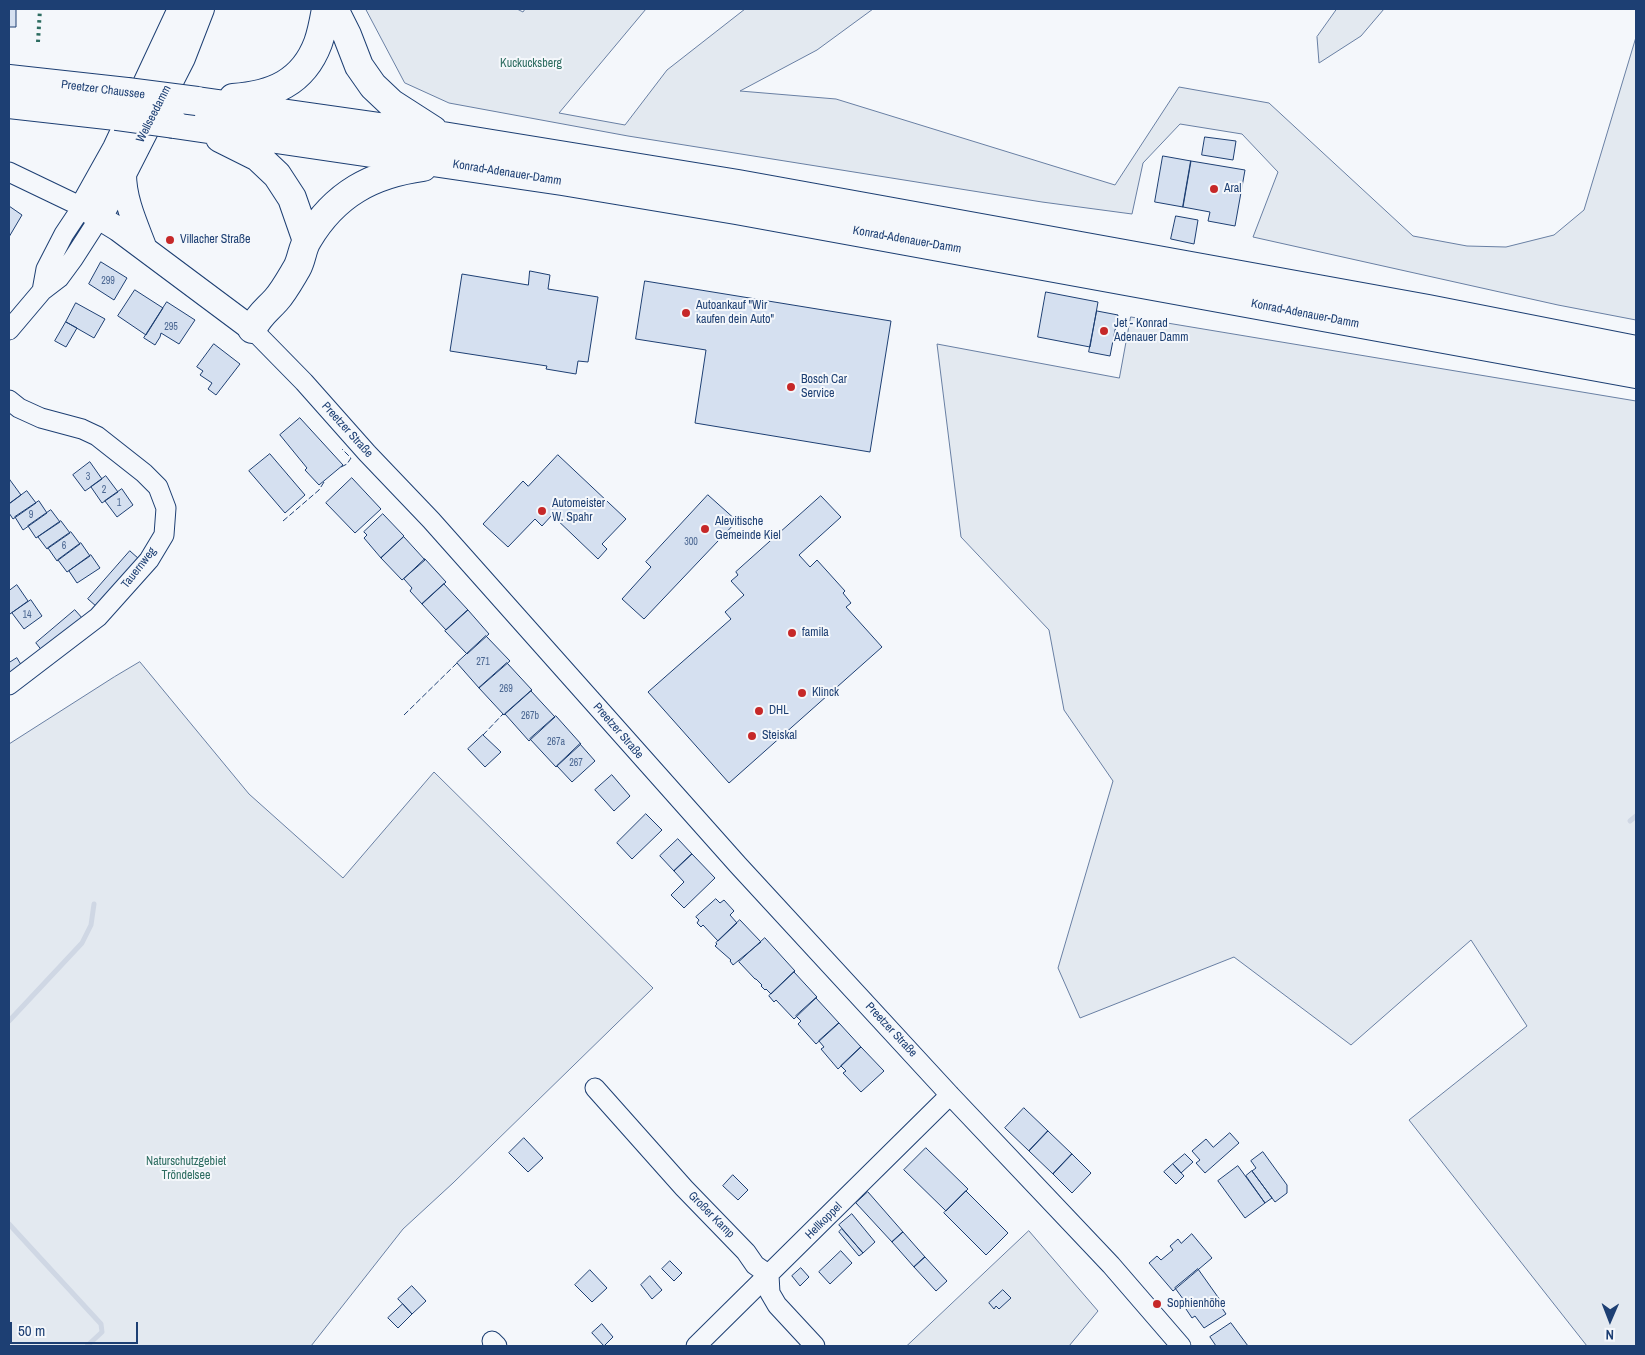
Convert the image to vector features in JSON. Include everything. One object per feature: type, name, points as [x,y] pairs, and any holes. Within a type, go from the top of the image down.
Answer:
[{"type":"highway","points":[[188,117],[269,93],[286,84],[304,68],[318,44],[326,9]]},
{"type":"highway","points":[[334,9],[360,66],[372,86],[401,110],[443,136]]},
{"type":"highway","name":"Preetzer Chaussee","points":[[9,79],[188,117]]},
{"type":"highway","name":"Preetzer Chaussee","points":[[9,104],[122,104]]},
{"type":"highway","points":[[188,117],[258,157],[277,175],[292,198],[307,241]]},
{"type":"highway","name":"Konrad-Adenauer-Damm","points":[[188,117],[443,136],[822,199],[1297,287],[1428,309],[1636,350]]},
{"type":"highway","name":"Konrad-Adenauer-Damm","points":[[188,117],[447,164],[818,224],[1636,374]]},
{"type":"highway","points":[[252,329],[260,314],[277,299],[299,266],[307,241],[329,211],[340,200],[362,185],[386,174],[400,170],[447,164]]},
{"type":"main road","name":"Wellseedamm","points":[[91,212],[115,148],[180,9]]},
{"type":"main road","name":"Wellseedamm","points":[[91,212],[107,201],[124,174],[183,58],[202,9]]},
{"type":"main road","points":[[124,174],[126,198],[145,249]]},
{"type":"main road","name":"Preetzer Straße","points":[[91,212],[145,249],[252,329]]},
{"type":"street","name":"Preetzer Straße","points":[[9,172],[91,212]]},
{"type":"street","points":[[9,330],[42,291],[64,272],[91,212]]},
{"type":"street","name":"Preetzer Straße","points":[[252,329],[304,382],[430,520],[696,819],[950,1095],[1112,1265],[1182,1346]]},
{"type":"street","name":"Tauernweg","points":[[9,400],[19,408],[41,418],[82,429],[97,436],[158,486],[166,508],[164,535],[149,560],[98,617],[9,685]]},
{"type":"street","name":"Großer Kamp","points":[[595,1088],[684,1188],[746,1252],[755,1265],[769,1275]]},
{"type":"street","name":"Hellkoppel","points":[[696,1346],[950,1095]]},
{"type":"street","points":[[769,1275],[770,1293],[777,1305],[815,1346]]},
{"type":"green space","name":"Kuckucksberg","points":[[366,9],[517,9],[523,12],[525,9],[646,9],[559,113],[625,125],[667,70],[745,9],[873,9],[817,50],[740,91],[836,99],[1115,185],[1179,87],[1269,103],[1413,236],[1467,246],[1506,247],[1554,235],[1584,210],[1636,37],[1636,320],[1558,305],[1253,237],[1278,172],[1242,134],[1180,124],[1143,163],[1132,214],[1042,202],[628,136],[449,103],[405,83]]},
{"type":"green space","points":[[1337,9],[1384,9],[1361,36],[1319,63],[1317,37]]},
{"type":"green space","points":[[1131,317],[1636,401],[1636,1346],[1587,1346],[1409,1120],[1527,1026],[1471,940],[1351,1045],[1234,957],[1080,1018],[1058,968],[1113,781],[1064,710],[1049,630],[961,537],[937,344],[1119,378]]},
{"type":"green space","name":"Naturschutzgebiet Tröndelsee","points":[[140,662],[249,794],[343,878],[434,772],[653,988],[453,1183],[403,1229],[311,1346],[9,1346],[9,744]]},
{"type":"green space","points":[[1029,1231],[1098,1311],[1069,1346],[907,1346]]},
{"type":"building","points":[[9,9],[16,9],[16,27],[9,27]]},
{"type":"building","points":[[1205,137],[1236,141],[1233,160],[1202,155]]},
{"type":"building","points":[[1163,156],[1191,161],[1183,207],[1155,202]]},
{"type":"building","name":"Aral","points":[[1191,161],[1245,170],[1235,226],[1208,221],[1210,212],[1183,207]]},
{"type":"building","points":[[9,206],[22,215],[9,237]]},
{"type":"building","points":[[1176,216],[1198,220],[1194,244],[1171,239]]},
{"type":"building","points":[[101,262],[127,278],[114,300],[89,284]]},
{"type":"building","points":[[530,271],[550,275],[548,289],[598,297],[588,362],[578,361],[576,374],[546,369],[547,366],[450,351],[462,274],[528,285]]},
{"type":"building","name":"Bosch Car Service","points":[[645,281],[891,321],[870,452],[695,423],[706,350],[636,339]]},
{"type":"building","points":[[135,290],[163,308],[146,335],[118,316]]},
{"type":"building","points":[[1046,292],[1098,302],[1090,347],[1038,337]]},
{"type":"building","points":[[167,302],[195,320],[179,344],[161,333],[155,345],[144,338]]},
{"type":"building","points":[[76,303],[105,319],[94,338],[66,322]]},
{"type":"building","name":"Jet - Konrad Adenauer Damm","points":[[1097,311],[1118,315],[1110,356],[1089,352]]},
{"type":"building","points":[[66,322],[77,328],[66,347],[55,341]]},
{"type":"building","points":[[214,344],[240,364],[216,395],[208,389],[212,383],[200,375],[203,371],[197,367]]},
{"type":"building","points":[[300,418],[343,465],[319,485],[305,470],[307,468],[280,435]]},
{"type":"building","points":[[270,454],[305,495],[285,513],[249,471]]},
{"type":"building","points":[[558,455],[626,519],[602,544],[607,549],[598,559],[552,515],[542,526],[535,519],[508,547],[483,524],[523,481],[528,486]]},
{"type":"building","points":[[90,462],[102,479],[85,491],[73,475]]},
{"type":"building","points":[[106,476],[118,492],[102,503],[91,487]]},
{"type":"building","points":[[352,478],[381,509],[355,533],[326,503]]},
{"type":"building","points":[[9,481],[21,495],[9,504]]},
{"type":"building","points":[[122,489],[133,505],[117,517],[105,501]]},
{"type":"building","points":[[27,491],[36,503],[13,519],[9,513],[9,504]]},
{"type":"building","points":[[708,495],[737,521],[644,619],[622,599],[651,567],[646,562]]},
{"type":"building","name":"famila","points":[[821,496],[841,517],[799,555],[810,567],[817,560],[845,591],[843,593],[851,603],[846,607],[882,647],[729,783],[648,692],[731,619],[725,612],[744,595],[731,581],[738,575],[736,572]]},
{"type":"building","points":[[39,501],[47,513],[23,530],[15,517]]},
{"type":"building","points":[[51,510],[60,522],[36,538],[28,526]]},
{"type":"building","points":[[383,514],[404,536],[381,558],[364,538],[367,535],[364,532]]},
{"type":"building","points":[[61,521],[70,533],[47,549],[38,537]]},
{"type":"building","points":[[71,532],[80,544],[57,561],[48,548]]},
{"type":"building","points":[[404,537],[425,560],[402,580],[381,558]]},
{"type":"building","points":[[81,543],[90,556],[67,572],[58,560]]},
{"type":"building","points":[[130,551],[139,559],[97,607],[88,599]]},
{"type":"building","points":[[91,555],[100,568],[77,583],[69,571]]},
{"type":"building","points":[[425,559],[446,582],[422,604],[410,591],[412,588],[404,579]]},
{"type":"building","points":[[444,584],[468,610],[446,630],[422,604]]},
{"type":"building","points":[[17,585],[28,601],[10,614],[9,591]]},
{"type":"building","points":[[31,600],[42,616],[24,629],[12,613]]},
{"type":"building","points":[[75,610],[83,619],[43,652],[36,643]]},
{"type":"building","points":[[468,610],[489,634],[467,654],[445,631]]},
{"type":"building","points":[[486,636],[510,661],[479,688],[457,663]]},
{"type":"building","points":[[17,658],[23,668],[9,677],[9,663]]},
{"type":"building","points":[[507,663],[532,690],[504,715],[479,688]]},
{"type":"building","points":[[531,691],[555,717],[529,741],[505,714]]},
{"type":"building","points":[[556,716],[581,744],[556,767],[530,739]]},
{"type":"building","points":[[483,735],[501,752],[485,767],[468,749]]},
{"type":"building","points":[[580,744],[595,761],[572,782],[557,766]]},
{"type":"building","points":[[612,775],[630,796],[614,811],[595,790]]},
{"type":"building","points":[[646,814],[662,830],[632,859],[617,843]]},
{"type":"building","points":[[678,839],[692,854],[674,871],[660,856]]},
{"type":"building","points":[[692,854],[715,878],[684,908],[671,895],[684,882],[674,871]]},
{"type":"building","points":[[716,899],[720,903],[724,900],[734,911],[730,915],[737,923],[718,941],[703,925],[701,927],[697,923],[699,920],[696,917]]},
{"type":"building","points":[[740,920],[761,942],[733,965],[731,960],[715,946]]},
{"type":"building","points":[[765,938],[795,971],[771,994],[739,962]]},
{"type":"building","points":[[794,972],[817,997],[794,1019],[776,1000],[774,1002],[769,996]]},
{"type":"building","points":[[816,998],[839,1023],[816,1044],[798,1024],[801,1021],[796,1016]]},
{"type":"building","points":[[839,1023],[861,1047],[838,1069],[821,1049],[824,1047],[819,1041]]},
{"type":"building","points":[[861,1047],[884,1071],[861,1092],[843,1073],[846,1071],[841,1066]]},
{"type":"building","points":[[1024,1108],[1048,1131],[1029,1151],[1005,1128]]},
{"type":"building","points":[[1048,1131],[1072,1154],[1053,1174],[1029,1151]]},
{"type":"building","points":[[1230,1133],[1239,1143],[1205,1173],[1196,1163],[1200,1160],[1192,1151],[1206,1139],[1213,1147]]},
{"type":"building","points":[[524,1138],[543,1158],[528,1172],[509,1153]]},
{"type":"building","points":[[926,1148],[968,1189],[946,1211],[904,1170]]},
{"type":"building","points":[[1263,1152],[1287,1185],[1287,1193],[1275,1202],[1252,1171],[1256,1168],[1251,1161]]},
{"type":"building","points":[[1072,1154],[1091,1173],[1072,1193],[1053,1174]]},
{"type":"building","points":[[1185,1154],[1193,1162],[1181,1173],[1173,1164]]},
{"type":"building","points":[[1173,1164],[1184,1176],[1176,1184],[1164,1172]]},
{"type":"building","points":[[1238,1166],[1265,1203],[1245,1218],[1218,1181]]},
{"type":"building","points":[[1252,1171],[1272,1198],[1265,1203],[1246,1176]]},
{"type":"building","points":[[733,1175],[748,1190],[738,1200],[723,1186]]},
{"type":"building","points":[[966,1191],[1008,1233],[986,1255],[944,1213]]},
{"type":"building","points":[[868,1192],[903,1232],[892,1242],[856,1203]]},
{"type":"building","points":[[852,1214],[875,1242],[863,1253],[839,1225]]},
{"type":"building","points":[[842,1229],[863,1253],[859,1256],[839,1232]]},
{"type":"building","points":[[903,1232],[925,1257],[914,1267],[892,1242]]},
{"type":"building","points":[[1192,1234],[1212,1258],[1173,1291],[1149,1263],[1157,1256],[1161,1260],[1173,1250],[1170,1246],[1178,1239],[1181,1243]]},
{"type":"building","points":[[841,1251],[852,1263],[830,1284],[819,1272]]},
{"type":"building","points":[[925,1257],[947,1281],[936,1291],[914,1267]]},
{"type":"building","points":[[670,1261],[682,1273],[674,1281],[662,1269]]},
{"type":"building","points":[[801,1268],[809,1277],[800,1286],[792,1276]]},
{"type":"building","points":[[1198,1269],[1225,1307],[1222,1308],[1226,1314],[1204,1328],[1195,1316],[1192,1318],[1186,1309],[1189,1307],[1175,1288]]},
{"type":"building","points":[[590,1270],[607,1288],[592,1302],[575,1285]]},
{"type":"building","points":[[650,1276],[662,1290],[652,1299],[641,1285]]},
{"type":"building","points":[[412,1286],[426,1301],[412,1314],[398,1299]]},
{"type":"building","points":[[1003,1290],[1011,1298],[999,1309],[996,1306],[994,1309],[989,1303]]},
{"type":"building","points":[[403,1304],[412,1314],[398,1328],[388,1318]]},
{"type":"building","points":[[1231,1323],[1248,1346],[1216,1346],[1210,1337]]},
{"type":"building","points":[[602,1324],[613,1337],[604,1346],[592,1333]]},
{"type":"waterway","points":[[1630,821],[1636,816]]},
{"type":"waterway","points":[[9,1021],[82,943],[91,925],[94,904]]},
{"type":"waterway","points":[[9,1224],[101,1324],[102,1332],[87,1346]]},
{"type":"hedge","points":[[38,42],[40,9]]},
{"type":"fence","points":[[341,467],[347,464],[351,458],[342,449]]},
{"type":"fence","points":[[283,521],[319,490],[324,482]]},
{"type":"fence","points":[[404,715],[457,663]]},
{"type":"fence","points":[[483,735],[503,714]]},
{"type":"place","name":"Aral","points":[[1214,189]]},
{"type":"place","name":"Villacher Straße","points":[[170,240]]},
{"type":"place","name":"Autoankauf \"Wir kaufen dein Auto\"","points":[[686,313]]},
{"type":"place","name":"Jet - Konrad Adenauer Damm","points":[[1104,331]]},
{"type":"place","name":"Bosch Car Service","points":[[791,387]]},
{"type":"place","name":"Automeister W. Spahr","points":[[542,511]]},
{"type":"place","name":"Alevitische Gemeinde Kiel","points":[[705,529]]},
{"type":"place","name":"famila","points":[[792,633]]},
{"type":"place","name":"Klinck","points":[[802,693]]},
{"type":"place","name":"DHL","points":[[759,711]]},
{"type":"place","name":"Steiskal","points":[[752,736]]},
{"type":"place","name":"Sophienhöhe","points":[[1157,1304]]}]
